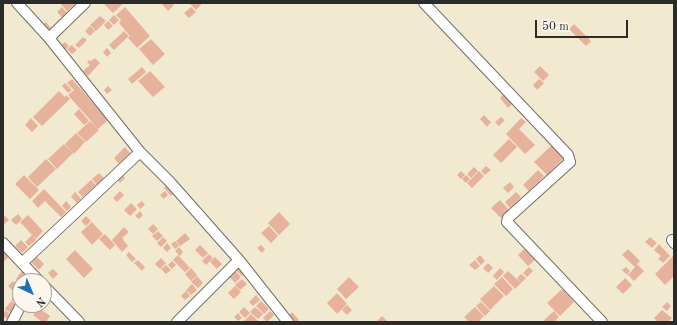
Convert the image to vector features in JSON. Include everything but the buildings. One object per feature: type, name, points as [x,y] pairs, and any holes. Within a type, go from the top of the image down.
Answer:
[{"type":"street","points":[[17,3],[49,38],[140,152],[170,182],[240,260],[288,322]]},
{"type":"street","points":[[49,38],[85,3]]},
{"type":"street","points":[[424,3],[568,155],[570,162],[508,218],[507,222],[602,322]]},
{"type":"street","points":[[22,263],[140,152]]},
{"type":"street","points":[[3,243],[31,273]]},
{"type":"street","points":[[177,322],[240,260]]},
{"type":"street","points":[[52,294],[79,322]]},
{"type":"street","points":[[12,322],[17,313]]}]
